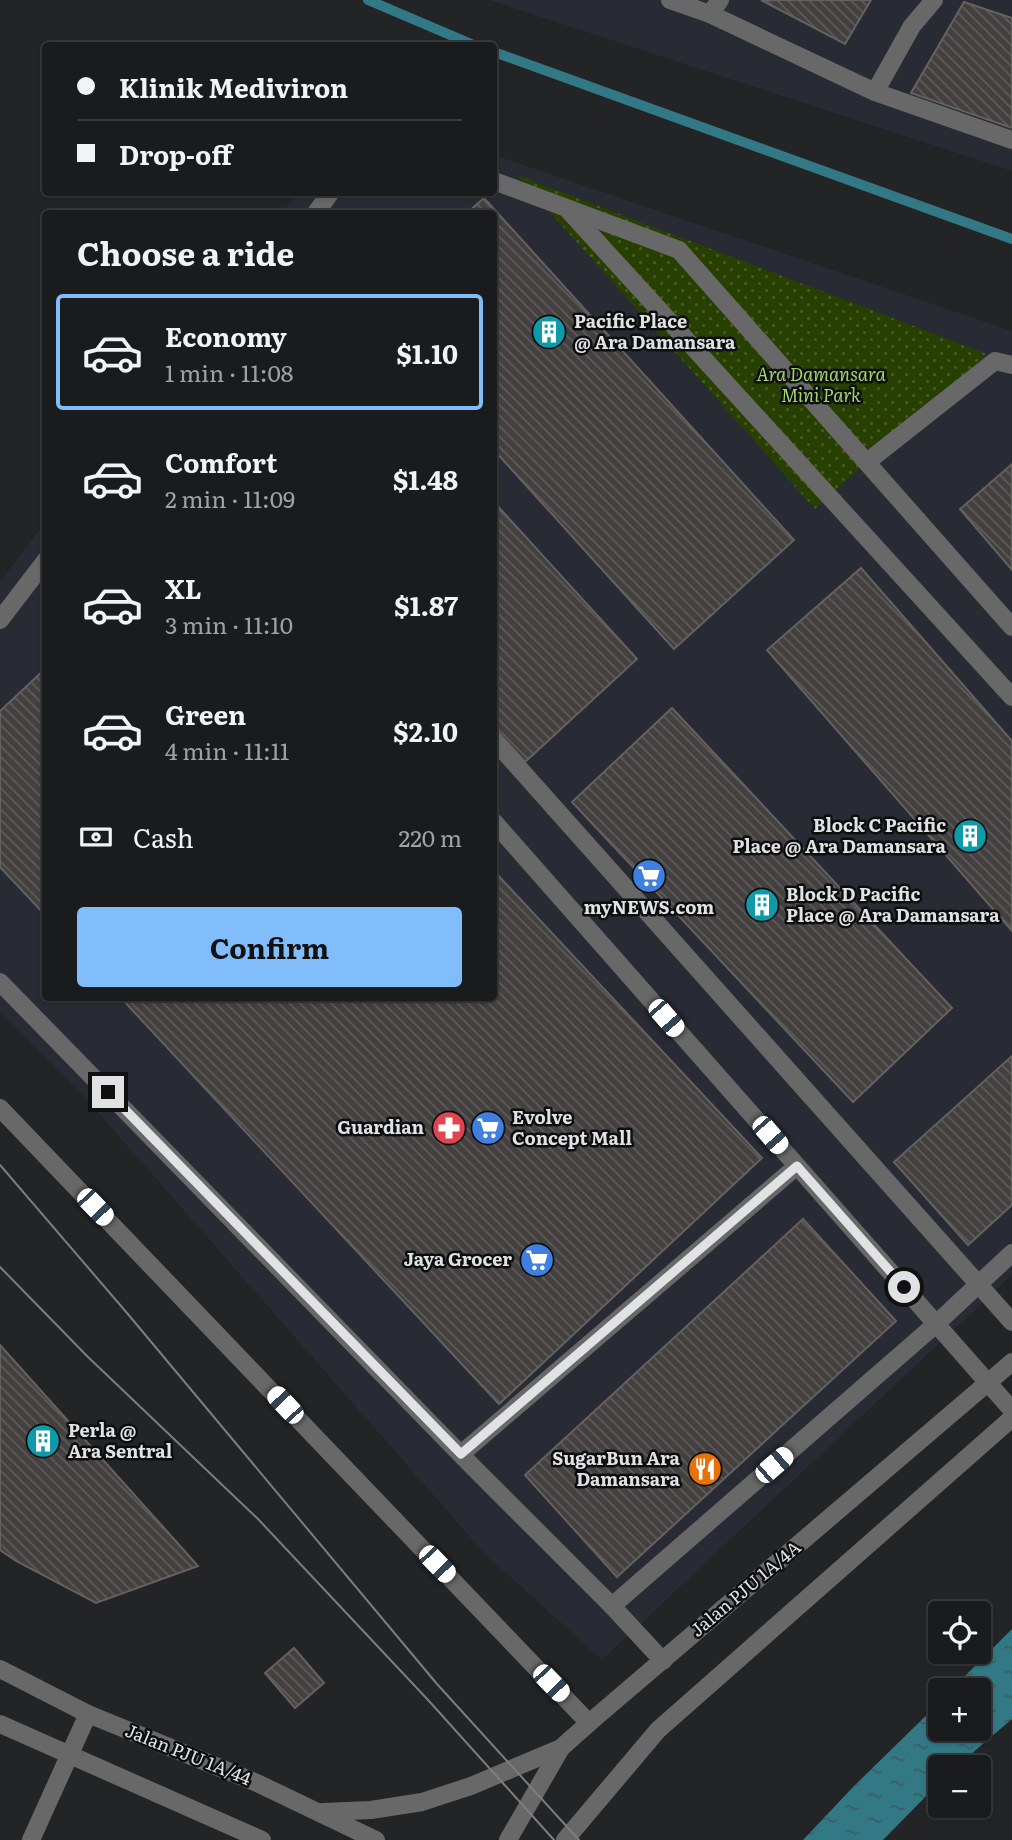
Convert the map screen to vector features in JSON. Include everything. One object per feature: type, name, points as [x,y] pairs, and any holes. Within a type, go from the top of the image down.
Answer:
[{"type":"street","points":[[670,0],[715,7],[875,92],[1012,140]]},
{"type":"street","points":[[875,92],[912,26],[934,0]]},
{"type":"street","points":[[497,182],[679,250],[1012,627]]},
{"type":"street","points":[[567,209],[1012,697]]},
{"type":"street","points":[[867,462],[995,361],[1012,365]]},
{"type":"street","points":[[0,621],[42,565]]},
{"type":"street","points":[[497,743],[1012,1322]]},
{"type":"street","points":[[497,825],[1012,1410]]},
{"type":"street","points":[[0,982],[663,1661]]},
{"type":"street","points":[[0,1108],[589,1723]]},
{"type":"street","points":[[461,1454],[797,1166]]},
{"type":"street","points":[[612,1606],[936,1324],[1012,1253]]},
{"type":"street","name":"Jalan PJU 1A/4A","points":[[508,1840],[561,1748],[1012,1362]]},
{"type":"street","points":[[565,1840],[658,1730],[1012,1418]]},
{"type":"street","name":"Jalan PJU 1A/44","points":[[0,1669],[88,1714],[257,1783],[376,1840]]},
{"type":"street","points":[[31,1840],[88,1714]]},
{"type":"street","points":[[0,1724],[262,1840]]},
{"type":"street","points":[[319,1812],[372,1810],[422,1802],[471,1786],[561,1748]]},
{"type":"shaded area","points":[[489,0],[1012,0],[1012,171]]},
{"type":"shaded area","points":[[497,156],[1012,331],[1012,1275],[602,1660],[484,1553],[74,1085],[0,1012],[0,582],[42,526],[42,1001],[497,1001],[497,210],[284,210],[296,196],[497,196]]},
{"type":"green space","name":"Ara Damansara Mini Park","points":[[517,175],[987,354],[815,509]]},
{"type":"water","points":[[1012,1629],[1012,1719],[991,1737],[991,1678],[963,1678],[977,1664],[991,1664],[991,1650]]},
{"type":"water","points":[[928,1714],[928,1741],[986,1741],[970,1755],[928,1755],[928,1794],[883,1840],[803,1840]]},
{"type":"building","points":[[761,0],[871,0],[845,44]]},
{"type":"building","points":[[964,2],[1012,18],[1012,128],[911,93]]},
{"type":"building","name":"Pacific Place @ Ara Damansara","points":[[484,198],[495,210],[470,210]]},
{"type":"building","name":"Pacific Place @ Ara Damansara","points":[[497,212],[794,540],[674,649],[497,453]]},
{"type":"building","points":[[1012,464],[1012,570],[960,509]]},
{"type":"building","points":[[497,505],[637,659],[525,762],[497,731]]},
{"type":"building","name":"Block C Pacific Place @ Ara Damansara","points":[[861,568],[1012,741],[1012,931],[767,650]]},
{"type":"building","points":[[42,672],[42,912],[0,867],[0,711]]},
{"type":"building","name":"Block D Pacific Place @ Ara Damansara","points":[[672,708],[952,1008],[853,1102],[572,802]]},
{"type":"building","name":"Evolve Concept Mall","points":[[497,874],[762,1158],[499,1404],[124,1001],[497,1001]]},
{"type":"building","points":[[1012,1056],[1012,1205],[968,1245],[894,1162]]},
{"type":"building","points":[[803,1219],[896,1321],[617,1577],[525,1475]]},
{"type":"building","name":"Perla @ Ara Sentral","points":[[0,1345],[198,1566],[96,1603],[0,1550]]},
{"type":"building","points":[[294,1648],[324,1683],[295,1708],[265,1673]]},
{"type":"waterway","points":[[368,0],[467,42]]},
{"type":"waterway","points":[[497,53],[1012,239]]},
{"type":"tram line","points":[[0,1165],[437,1684],[579,1840]]},
{"type":"tram line","points":[[0,1267],[88,1357],[258,1519],[429,1701],[554,1840]]},
{"type":"place","name":"Pacific Place @ Ara Damansara","points":[[549,332]]},
{"type":"place","name":"Block C Pacific Place @ Ara Damansara","points":[[970,836]]},
{"type":"place","name":"myNEWS.com","points":[[649,876]]},
{"type":"place","name":"Block D Pacific Place @ Ara Damansara","points":[[762,905]]},
{"type":"place","name":"Guardian","points":[[449,1128]]},
{"type":"place","name":"Evolve Concept Mall","points":[[488,1128]]},
{"type":"place","name":"Jaya Grocer","points":[[537,1260]]},
{"type":"place","name":"Perla @ Ara Sentral","points":[[43,1441]]},
{"type":"place","name":"SugarBun Ara Damansara","points":[[705,1469]]},
{"type":"route","points":[[108,1092],[461,1454],[797,1166],[904,1287]]}]
